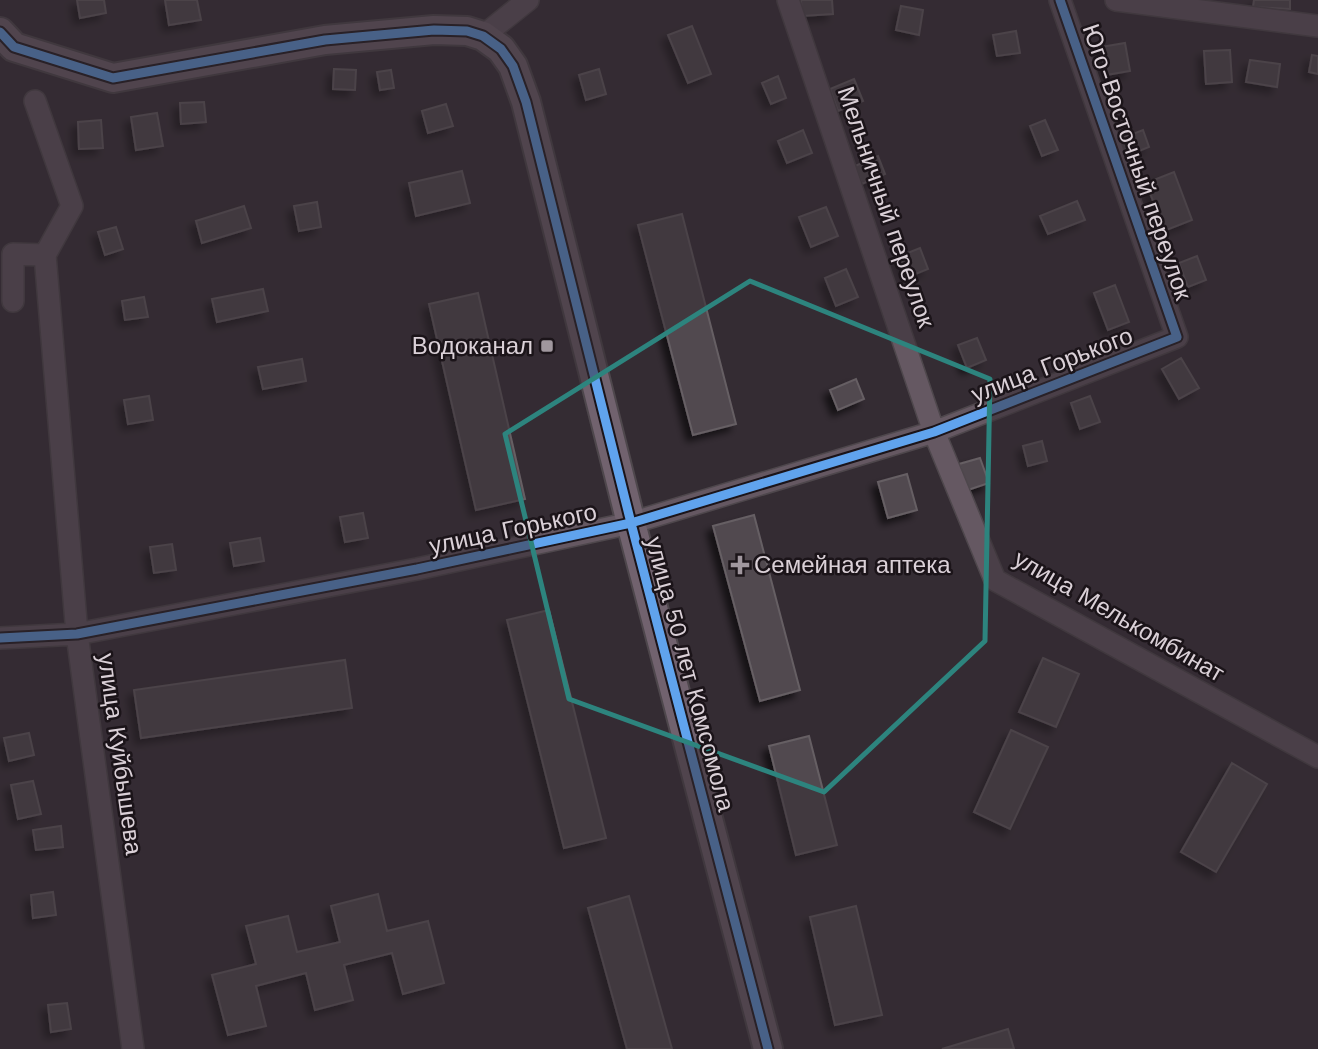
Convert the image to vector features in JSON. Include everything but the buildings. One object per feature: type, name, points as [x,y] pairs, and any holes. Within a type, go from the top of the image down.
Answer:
[{"type":"street","points":[[0,32],[14,47],[113,78],[326,40],[435,30],[467,31],[483,36],[528,0]]},
{"type":"street","name":"Мельничный переулок","points":[[788,0],[933,432]]},
{"type":"street","name":"Юго-Восточный переулок","points":[[1060,0],[1177,337]]},
{"type":"street","points":[[1116,0],[1318,26]]},
{"type":"street","name":"улица 50 лет Комсомола","points":[[483,36],[500,49],[513,66],[526,102],[631,523],[768,1049]]},
{"type":"street","points":[[13,301],[13,254],[45,255],[72,206],[35,101]]},
{"type":"street","name":"улица Куйбышева","points":[[45,255],[77,634],[133,1049]]},
{"type":"street","name":"улица Горького","points":[[0,638],[77,634],[417,569],[631,523],[933,432],[1177,337]]},
{"type":"street","name":"улица Мелькомбинат","points":[[933,432],[995,580],[1318,757]]},
{"type":"highlighted area","points":[[750,281],[990,379],[985,641],[824,792],[569,699],[505,434]]},
{"type":"cycle path","points":[[0,638],[77,634],[417,569],[631,523],[934,432],[1177,337],[1060,0]]},
{"type":"cycle path","points":[[0,32],[14,47],[113,78],[325,40],[434,30],[467,31],[483,36],[501,49],[513,66],[526,102],[631,523],[768,1049]]},
{"type":"place","name":"Водоканал","points":[[547,346]]},
{"type":"place","name":"Семейная аптека","points":[[740,565]]}]
